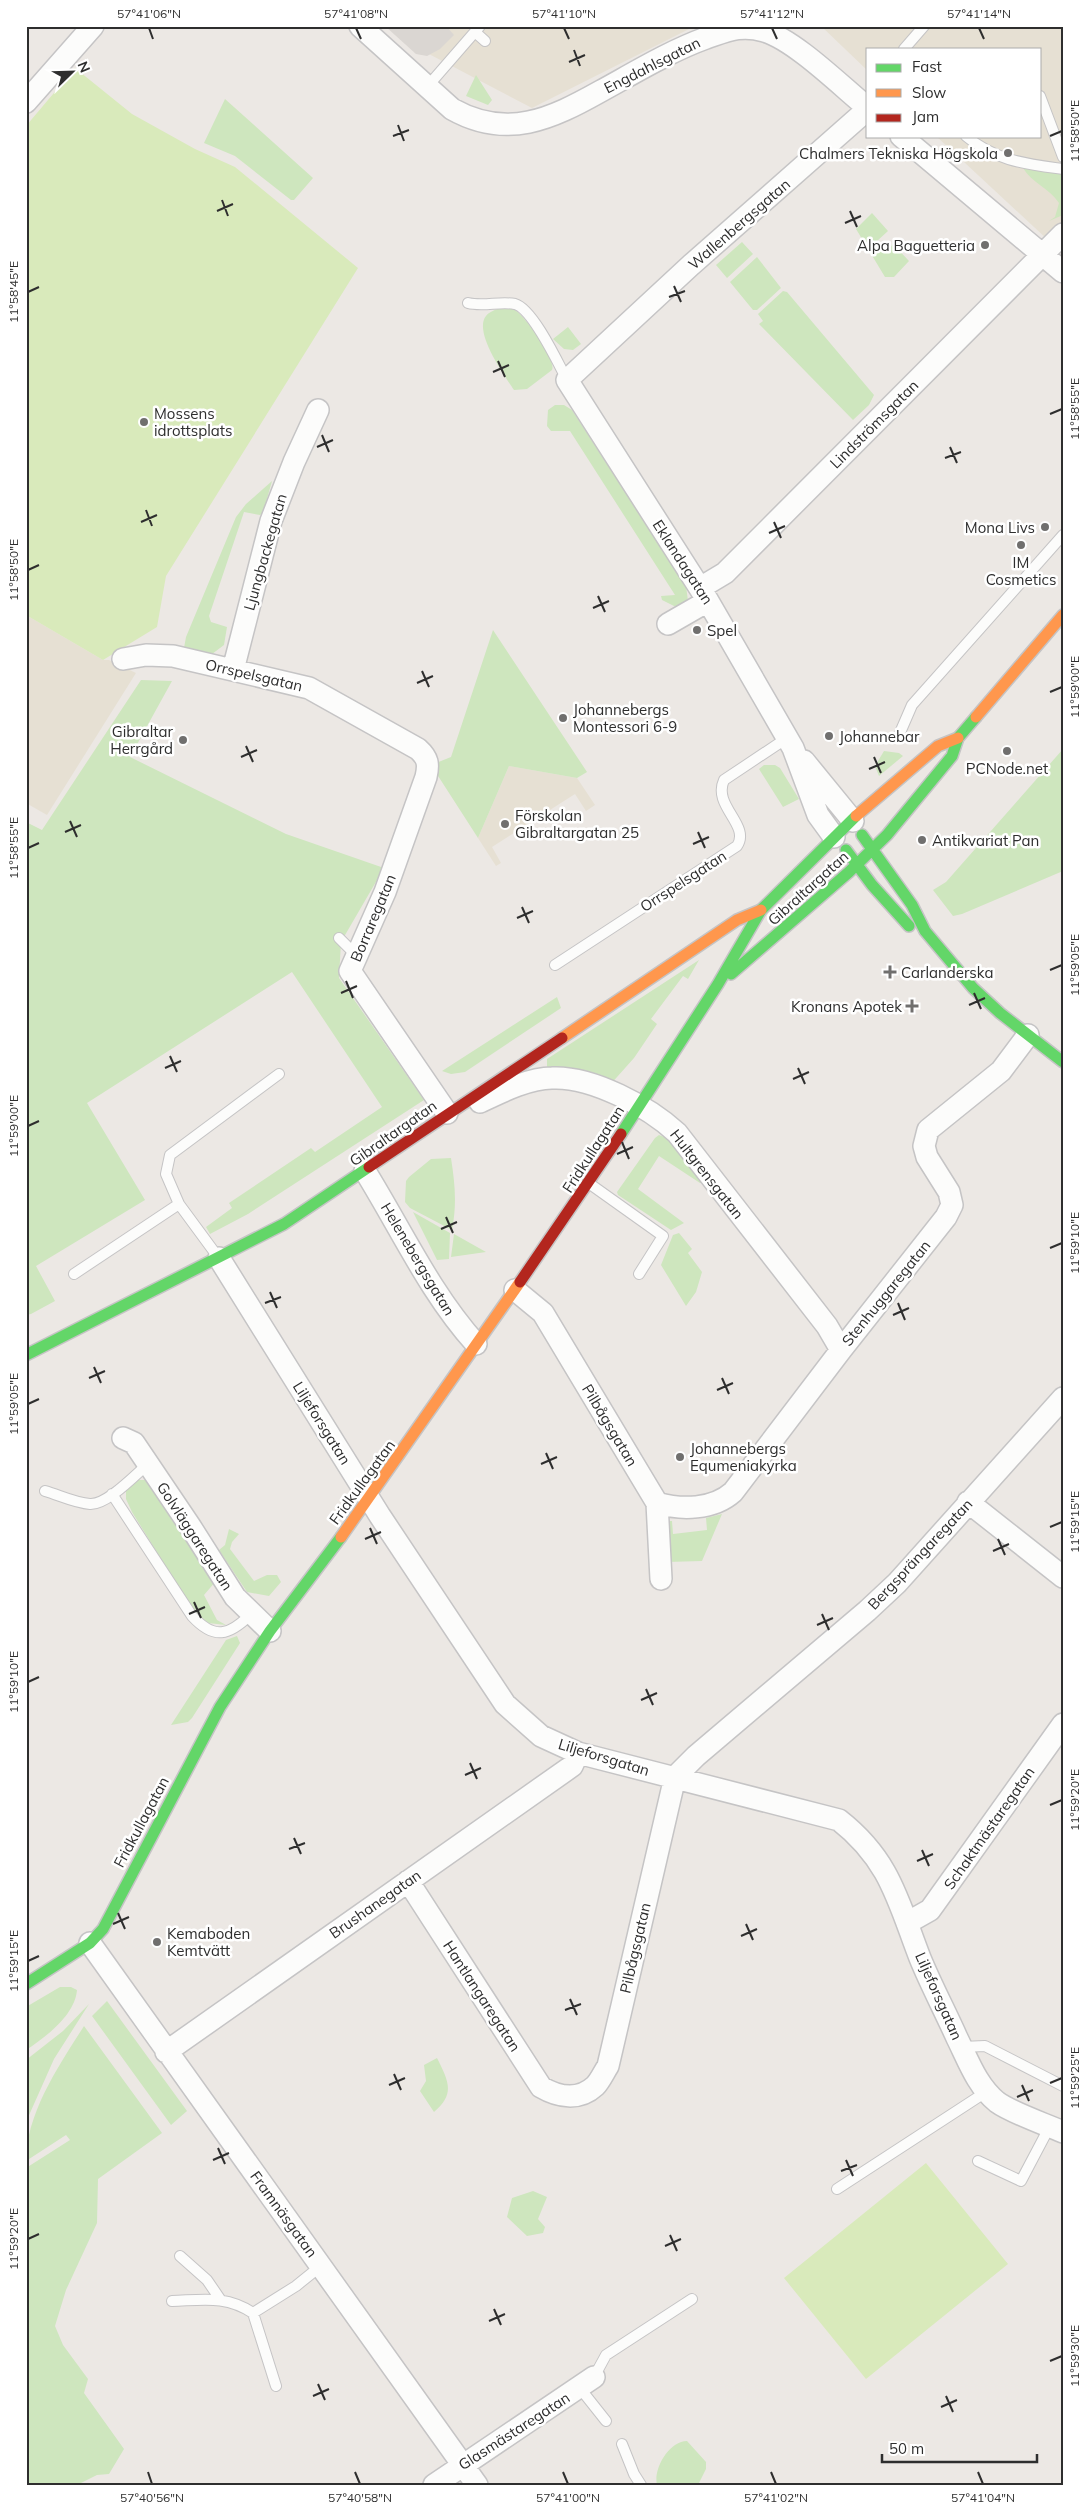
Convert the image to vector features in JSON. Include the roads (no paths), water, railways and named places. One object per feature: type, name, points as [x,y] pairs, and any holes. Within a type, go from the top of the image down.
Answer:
[{"type":"street","points":[[26,102],[93,26]]},
{"type":"street","name":"Engdahlsgatan","points":[[360,26],[452,109],[465,116],[484,122],[516,126],[536,122],[576,106],[695,42],[738,27],[765,31],[796,49],[866,106]]},
{"type":"street","name":"Wallenbergsgatan","points":[[567,380],[695,262],[866,110]]},
{"type":"street","points":[[903,138],[1063,272]]},
{"type":"street","name":"Lindströmsgatan","points":[[668,624],[704,595],[1063,234]]},
{"type":"street","name":"Eklandagatan","points":[[567,380],[704,595],[790,743],[853,821],[912,905],[925,931],[973,988],[1063,1062]]},
{"type":"street","name":"Ljungbackegatan","points":[[233,670],[271,521],[294,462],[318,410]]},
{"type":"street","name":"Gibraltargatan","points":[[718,984],[764,948],[858,864],[887,835],[952,756],[958,738],[1063,615]]},
{"type":"street","name":"Orrspelsgatan","points":[[123,659],[146,655],[173,656],[309,688],[418,749],[427,757]]},
{"type":"street","name":"Gibraltargatan","points":[[718,984],[761,910],[834,837],[853,821],[867,805],[938,746],[958,738]]},
{"type":"street","name":"Eklandagatan","points":[[790,743],[818,815],[834,837],[858,864],[872,885],[908,926],[925,931]]},
{"type":"street","name":"Borraregatan","points":[[427,757],[426,777],[397,860],[350,971],[443,1116]]},
{"type":"street","name":"Gibraltargatan","points":[[26,1355],[284,1224],[737,920],[761,910]]},
{"type":"street","name":"Fridkullagatan","points":[[26,1984],[90,1943],[103,1928],[220,1707],[270,1631],[370,1499],[589,1183],[718,984]]},
{"type":"street","name":"Stenhuggaregatan","points":[[657,1503],[675,1508],[715,1503],[724,1500],[733,1492],[841,1350],[946,1217],[952,1205],[949,1192],[927,1157],[924,1146],[928,1130],[1001,1071],[1028,1035]]},
{"type":"street","name":"Hultgrensgatan","points":[[443,1116],[456,1116],[482,1101],[534,1080],[553,1077],[600,1088],[640,1105],[660,1117],[677,1133],[827,1326],[841,1350]]},
{"type":"street","name":"Helenebergsgatan","points":[[365,1171],[398,1231],[455,1320],[476,1344]]},
{"type":"street","name":"Liljeforsgatan","points":[[219,1258],[370,1499],[505,1704],[541,1736],[578,1753],[839,1820],[858,1835],[884,1867],[921,1960],[962,2047],[986,2092],[998,2103],[1056,2129]]},
{"type":"street","name":"Pilbågsgatan","points":[[515,1290],[543,1313],[657,1503],[661,1579]]},
{"type":"street","name":"Bergsprängaregatan","points":[[675,1777],[696,1756],[896,1583],[1063,1398]]},
{"type":"street","name":"Golvläggaregatan","points":[[123,1438],[134,1443],[235,1598],[270,1631]]},
{"type":"street","points":[[968,1502],[1063,1577]]},
{"type":"street","name":"Schaktmästaregatan","points":[[907,1923],[930,1910],[1063,1724]]},
{"type":"street","name":"Brushanegatan","points":[[166,2052],[572,1766],[578,1753]]},
{"type":"street","name":"Pilbågsgatan","points":[[567,2097],[595,2086],[608,2066],[675,1777]]},
{"type":"street","name":"Hantlangaregatan","points":[[408,1881],[541,2087],[555,2095],[567,2097]]},
{"type":"street","name":"Framnäsgatan","points":[[90,1943],[166,2052],[322,2265],[477,2485]]},
{"type":"street","name":"Glasmästaregatan","points":[[434,2485],[586,2382]]},
{"type":"lane","points":[[905,48],[924,26]]},
{"type":"lane","points":[[427,87],[477,29],[485,41]]},
{"type":"lane","points":[[1042,101],[1063,157]]},
{"type":"lane","points":[[968,138],[978,147],[997,157],[1018,163],[1063,169]]},
{"type":"lane","points":[[468,304],[477,306],[514,304],[520,307],[545,338],[567,380]]},
{"type":"lane","points":[[899,735],[912,705],[1063,535]]},
{"type":"lane","name":"Orrspelsgatan","points":[[555,965],[737,846],[740,841],[740,832],[722,802],[719,789],[724,780],[790,743]]},
{"type":"lane","points":[[339,938],[357,956]]},
{"type":"lane","points":[[219,1258],[179,1204],[166,1174],[170,1155],[279,1074]]},
{"type":"lane","points":[[589,1183],[663,1236],[639,1274]]},
{"type":"lane","points":[[74,1274],[179,1204]]},
{"type":"lane","points":[[45,1491],[92,1504],[102,1502],[148,1464]]},
{"type":"lane","points":[[112,1494],[199,1624],[215,1633],[225,1633],[237,1628],[251,1614]]},
{"type":"lane","points":[[962,2047],[985,2046],[1063,2086]]},
{"type":"lane","points":[[837,2189],[986,2092]]},
{"type":"lane","points":[[978,2161],[1021,2181],[1056,2129]]},
{"type":"lane","points":[[180,2256],[207,2280],[220,2299]]},
{"type":"lane","points":[[253,2313],[296,2286],[322,2265]]},
{"type":"lane","points":[[172,2301],[220,2299],[240,2304],[253,2313],[276,2386]]},
{"type":"lane","points":[[606,2421],[586,2382],[606,2355],[692,2299]]},
{"type":"lane","points":[[622,2444],[634,2474],[641,2485]]},
{"type":"place","name":"Chalmers Tekniska Högskola","points":[[1008,153]]},
{"type":"place","name":"Alpa Baguetteria","points":[[985,245]]},
{"type":"place","name":"Mossens idrottsplats","points":[[144,422]]},
{"type":"place","name":"Mona Livs","points":[[1045,527]]},
{"type":"place","name":"IM Cosmetics","points":[[1021,545]]},
{"type":"place","name":"Spel","points":[[697,630]]},
{"type":"place","name":"Johannebergs Montessori 6-9","points":[[563,718]]},
{"type":"place","name":"Johannebar","points":[[829,736]]},
{"type":"place","name":"Gibraltar Herrgård","points":[[183,740]]},
{"type":"place","name":"PCNode.net","points":[[1007,751]]},
{"type":"place","name":"Förskolan Gibraltargatan 25","points":[[505,824]]},
{"type":"place","name":"Antikvariat Pan","points":[[922,840]]},
{"type":"place","name":"Carlanderska","points":[[890,972]]},
{"type":"place","name":"Kronans Apotek","points":[[912,1006]]},
{"type":"place","name":"Johannebergs Equmeniakyrka","points":[[680,1457]]},
{"type":"place","name":"Kemaboden Kemtvätt","points":[[157,1942]]}]
